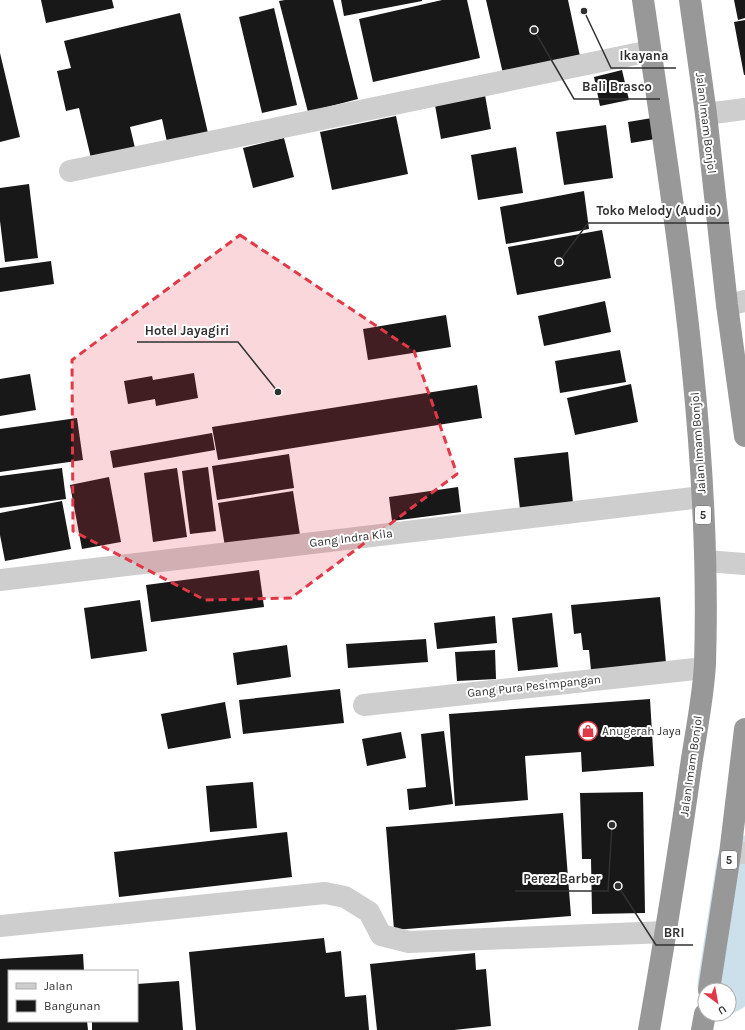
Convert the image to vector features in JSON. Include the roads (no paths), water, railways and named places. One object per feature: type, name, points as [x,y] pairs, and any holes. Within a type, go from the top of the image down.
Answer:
[{"type":"highway","name":"Jalan Imam Bonjol","points":[[643,0],[662,124],[693,377],[706,561],[704,668],[679,853],[649,1030]]},
{"type":"highway","name":"Jalan Imam Bonjol","points":[[690,0],[706,114],[736,303],[745,436]]},
{"type":"highway","name":"5","points":[[711,982],[737,854],[745,729]]},
{"type":"street","points":[[70,171],[650,51]]},
{"type":"street","points":[[706,114],[745,110]]},
{"type":"street","name":"Gang Indra Kila","points":[[0,580],[702,496]]},
{"type":"street","points":[[706,561],[745,564]]},
{"type":"street","name":"Gang Pura Pesimpangan","points":[[364,705],[704,668]]},
{"type":"street","points":[[0,926],[325,893],[345,896],[369,912],[381,935],[409,942],[666,932]]},
{"type":"waterway","points":[[726,982],[745,864]]},
{"type":"place","name":"Ikayana","points":[[584,11]]},
{"type":"place","name":"Bali Brasco","points":[[534,30]]},
{"type":"place","name":"Toko Melody (Audio)","points":[[559,262]]},
{"type":"place","name":"Hotel Jayagiri","points":[[278,392]]},
{"type":"place","name":"Anugerah Jaya","points":[[588,731]]},
{"type":"place","name":"Perez Barber","points":[[612,825]]},
{"type":"place","name":"BRI","points":[[618,886]]}]
